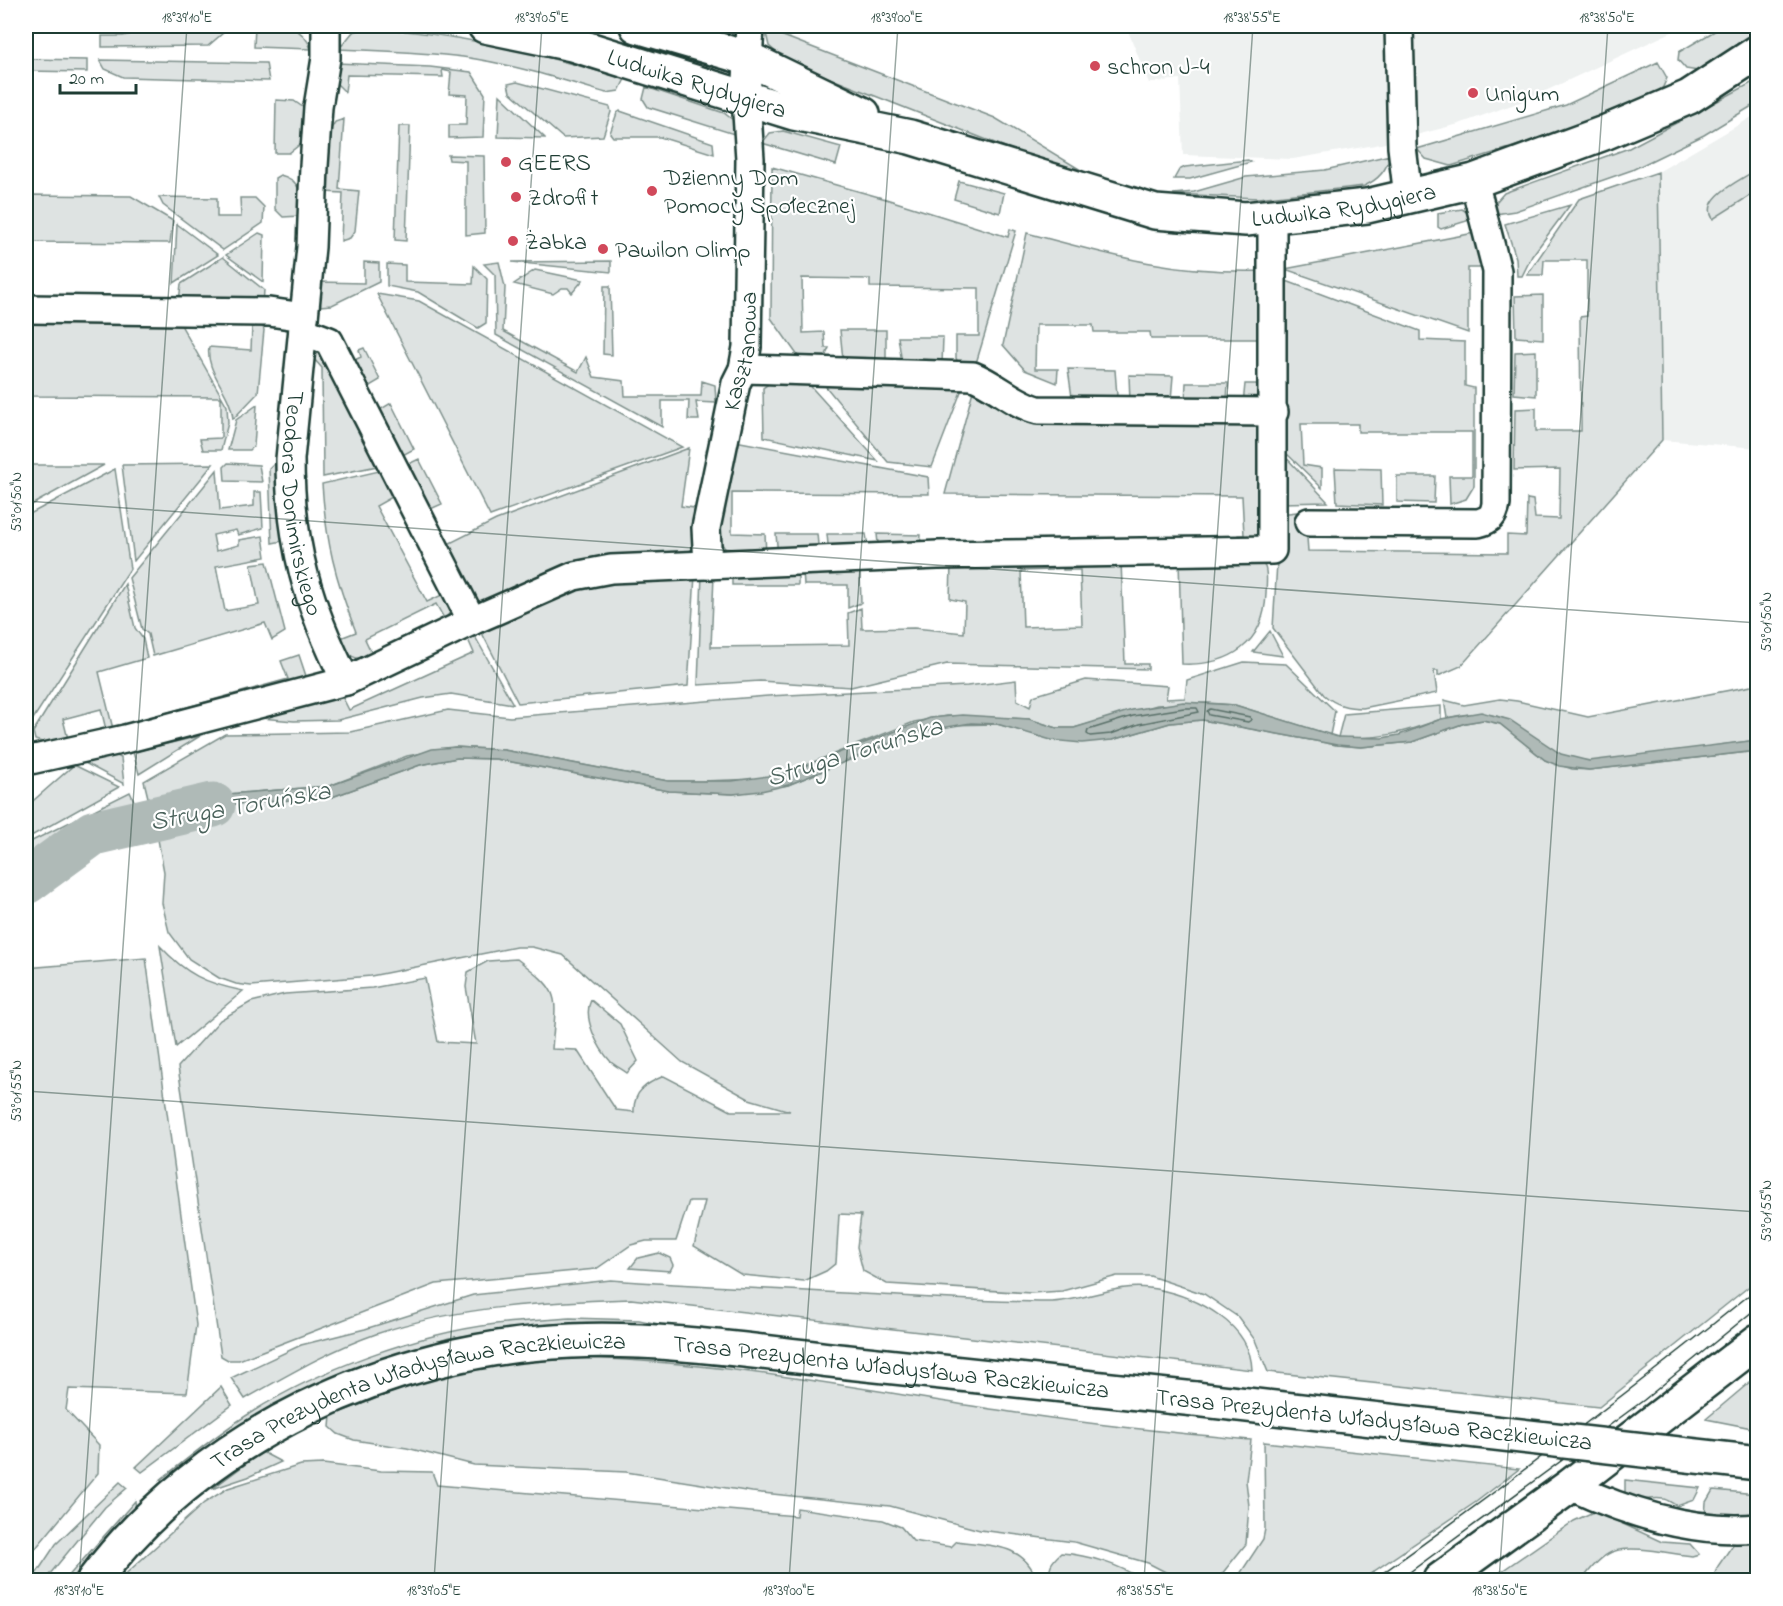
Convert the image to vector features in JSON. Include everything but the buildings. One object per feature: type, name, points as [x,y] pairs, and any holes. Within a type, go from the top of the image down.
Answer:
[{"type":"street","name":"Teodora Donimirskiego","points":[[326,26],[326,58],[318,107],[311,247],[290,459],[294,526],[299,560],[322,634],[346,681]]},
{"type":"street","name":"Ludwika Rydygiera","points":[[485,26],[572,44],[794,113],[910,137],[1155,212],[1221,218],[1272,218],[1367,206],[1474,181],[1604,133],[1689,97],[1758,52]]},
{"type":"street","name":"Ludwika Rydygiera","points":[[637,26],[747,58],[910,137]]},
{"type":"street","name":"Kasztanowa","points":[[708,565],[706,528],[708,514],[735,383],[743,369],[747,347],[750,153],[746,98],[750,26]]},
{"type":"street","points":[[1399,26],[1402,147],[1408,197]]},
{"type":"street","points":[[1309,522],[1478,523],[1487,521],[1494,514],[1497,504],[1497,271],[1474,181]]},
{"type":"street","points":[[26,761],[124,739],[346,681],[574,576],[610,569],[938,555],[1272,550],[1274,412],[1272,218]]},
{"type":"street","points":[[26,309],[269,312],[303,324],[329,341],[472,621]]},
{"type":"street","points":[[743,369],[973,376],[993,384],[1022,406],[1038,410],[1274,412]]},
{"type":"street","name":"Trasa Prezydenta Władysława Raczkiewicza","points":[[93,1581],[135,1533],[208,1468],[252,1439],[344,1391],[390,1373],[475,1351],[572,1341],[631,1341],[712,1347],[1758,1463]]},
{"type":"street","points":[[1440,1581],[1570,1486],[1758,1341]]},
{"type":"street","points":[[1570,1486],[1633,1511],[1673,1522],[1701,1528],[1732,1530],[1758,1528]]},
{"type":"shaded area","points":[[168,26],[231,26],[208,46],[102,47],[102,36],[123,36]]},
{"type":"shaded area","points":[[255,26],[289,27],[302,34],[311,49],[254,47]]},
{"type":"shaded area","points":[[1126,26],[1673,26],[1676,30],[1526,100],[1459,124],[1381,144],[1293,159],[1183,155],[1180,79],[1149,83]]},
{"type":"shaded area","points":[[1723,26],[1757,26],[1757,33],[1698,71],[1686,69],[1678,60],[1679,52]]},
{"type":"shaded area","points":[[366,28],[464,39],[561,61],[625,79],[619,91],[606,93],[536,72],[463,57],[339,49],[353,32]]},
{"type":"shaded area","points":[[765,29],[995,118],[1094,178],[1038,160],[786,61],[769,46]]},
{"type":"shaded area","points":[[26,59],[87,60],[87,72],[26,71]]},
{"type":"shaded area","points":[[100,60],[266,63],[269,81],[123,77],[105,69]]},
{"type":"shaded area","points":[[1658,62],[1667,78],[1663,87],[1657,92],[1552,135],[1451,166],[1426,159],[1417,149],[1566,105]]},
{"type":"shaded area","points":[[336,63],[430,67],[471,72],[485,94],[483,137],[449,138],[449,125],[466,125],[467,95],[449,94],[451,72],[442,70],[443,77],[347,75],[345,92],[335,82]]},
{"type":"shaded area","points":[[1757,80],[1757,103],[1704,135],[1632,170],[1515,211],[1495,214],[1496,202],[1504,193],[1629,148]]},
{"type":"shaded area","points":[[517,82],[610,107],[611,112],[603,136],[563,138],[510,92],[508,84]]},
{"type":"shaded area","points":[[646,87],[724,113],[733,120],[737,135],[648,107],[643,99]]},
{"type":"shaded area","points":[[500,95],[545,138],[498,137]]},
{"type":"shaded area","points":[[276,100],[294,101],[307,110],[303,142],[289,153],[275,153]]},
{"type":"shaded area","points":[[620,111],[713,143],[714,154],[660,137],[613,137],[610,133],[617,113]]},
{"type":"shaded area","points":[[1757,114],[1757,448],[1662,440],[1658,172]]},
{"type":"shaded area","points":[[344,119],[339,189],[359,191],[355,231],[350,238],[341,241],[343,193],[325,192],[328,134],[335,122]]},
{"type":"shaded area","points":[[399,126],[410,126],[406,241],[395,240]]},
{"type":"shaded area","points":[[783,131],[841,147],[836,165],[762,143],[770,133]]},
{"type":"shaded area","points":[[448,155],[484,156],[485,233],[466,235],[466,161],[449,160]]},
{"type":"shaded area","points":[[1390,155],[1387,166],[1381,174],[1364,186],[1258,198],[1173,194],[1194,192],[1246,177],[1325,170]]},
{"type":"shaded area","points":[[1248,160],[1251,162],[1190,179],[1174,179],[1179,170],[1185,167]]},
{"type":"shaded area","points":[[772,167],[1008,237],[1010,229],[1016,231],[977,360],[972,365],[959,365],[956,358],[956,336],[979,336],[979,288],[870,287],[870,279],[802,278],[803,333],[824,332],[825,348],[829,348],[822,364],[803,363],[771,318]]},
{"type":"shaded area","points":[[1757,169],[1757,191],[1713,219],[1710,211],[1717,196]]},
{"type":"shaded area","points":[[1658,172],[1662,440],[1461,666],[1438,676],[1438,671],[1434,671],[1437,693],[1363,708],[1337,704],[1324,695],[1273,628],[1280,514],[1305,511],[1308,551],[1507,553],[1507,535],[1526,536],[1527,499],[1533,500],[1535,518],[1559,519],[1560,469],[1514,470],[1515,409],[1536,408],[1536,431],[1581,431],[1580,317],[1587,316],[1587,260],[1544,260],[1543,275],[1527,275],[1579,199]]},
{"type":"shaded area","points":[[280,175],[288,177],[297,185],[300,196],[300,216],[283,217],[275,209],[275,178]]},
{"type":"shaded area","points":[[959,181],[1004,193],[1000,213],[954,199]]},
{"type":"shaded area","points":[[26,195],[131,196],[173,221],[170,243],[26,242]]},
{"type":"shaded area","points":[[159,197],[217,198],[217,217],[241,217],[240,198],[255,198],[264,207],[263,223],[223,250],[163,205]]},
{"type":"shaded area","points":[[1570,205],[1532,256],[1522,276],[1517,276],[1516,258],[1505,224]]},
{"type":"shaded area","points":[[1462,209],[1476,218],[1441,229],[1438,227],[1438,213]]},
{"type":"shaded area","points":[[177,224],[218,255],[174,283]]},
{"type":"shaded area","points":[[1480,232],[1484,268],[1468,268],[1468,333],[1285,269]]},
{"type":"shaded area","points":[[259,233],[264,235],[263,282],[226,255]]},
{"type":"shaded area","points":[[1027,233],[1144,262],[1201,270],[1264,271],[1267,395],[1243,404],[1245,384],[1265,384],[1264,339],[1151,339],[1150,332],[1094,332],[1093,325],[1036,325],[1035,369],[1058,369],[1057,383],[1025,370],[1003,345]]},
{"type":"shaded area","points":[[223,257],[264,290],[263,304],[179,302],[181,284]]},
{"type":"shaded area","points":[[611,261],[611,272],[512,262]]},
{"type":"shaded area","points":[[364,262],[379,263],[379,282],[332,305],[320,306],[319,282],[364,283]]},
{"type":"shaded area","points":[[499,262],[505,287],[503,331],[578,372],[586,357],[594,377],[624,381],[625,396],[701,396],[702,381],[715,385],[716,403],[696,402],[699,420],[688,420],[689,401],[662,401],[662,427],[496,335],[495,275],[484,264]]},
{"type":"shaded area","points":[[387,264],[405,265],[405,282],[473,284],[474,266],[487,279],[486,323],[478,328],[418,292],[387,286]]},
{"type":"shaded area","points":[[535,270],[583,280],[572,293],[568,288],[562,288],[553,294],[514,284]]},
{"type":"shaded area","points":[[1281,279],[1420,331],[1420,340],[1465,342],[1465,386],[1474,388],[1474,486],[1466,499],[1450,504],[1449,476],[1472,476],[1472,432],[1358,432],[1358,424],[1301,424],[1303,465],[1322,468],[1322,488],[1283,450]]},
{"type":"shaded area","points":[[604,286],[610,286],[612,355],[603,354]]},
{"type":"shaded area","points":[[377,294],[419,301],[682,447],[490,516]]},
{"type":"shaded area","points":[[1543,295],[1543,339],[1516,337],[1515,296]]},
{"type":"shaded area","points":[[26,318],[177,318],[227,406],[228,423],[221,450],[203,450],[200,439],[221,438],[221,397],[26,396]]},
{"type":"shaded area","points":[[230,319],[262,324],[264,330],[258,393],[233,419],[228,400],[214,374],[209,356],[209,347],[251,350],[252,326],[230,326]]},
{"type":"shaded area","points":[[840,330],[886,330],[886,362],[843,360]]},
{"type":"shaded area","points":[[898,337],[943,337],[942,364],[902,363]]},
{"type":"shaded area","points":[[364,348],[380,380],[363,390],[348,363],[361,357],[359,350]]},
{"type":"shaded area","points":[[320,349],[378,463],[377,466],[323,477],[322,368],[314,359],[315,350]]},
{"type":"shaded area","points":[[1536,351],[1536,396],[1514,394],[1515,352]]},
{"type":"shaded area","points":[[1068,369],[1115,370],[1117,396],[1111,402],[1079,403],[1072,397]]},
{"type":"shaded area","points":[[1129,375],[1173,376],[1171,400],[1130,401]]},
{"type":"shaded area","points":[[817,376],[962,389],[932,467],[888,462]]},
{"type":"shaded area","points":[[804,379],[878,461],[764,437],[763,388],[773,381]]},
{"type":"shaded area","points":[[1186,383],[1228,383],[1227,402],[1185,402]]},
{"type":"shaded area","points":[[974,387],[1025,420],[1261,422],[1266,535],[1237,543],[1238,535],[1244,535],[1242,496],[945,494]]},
{"type":"shaded area","points":[[391,403],[414,449],[397,458],[373,414]]},
{"type":"shaded area","points":[[257,405],[254,446],[250,450],[228,450],[236,420]]},
{"type":"shaded area","points":[[735,441],[928,477],[929,494],[732,493],[732,533],[765,534],[766,555],[728,553],[718,538]]},
{"type":"shaded area","points":[[689,448],[681,506],[701,509],[694,548],[686,553],[484,604],[473,600],[446,545],[496,520]]},
{"type":"shaded area","points":[[1281,452],[1328,502],[1281,503]]},
{"type":"shaded area","points":[[419,459],[442,504],[426,511],[402,467]]},
{"type":"shaded area","points":[[228,463],[259,465],[262,482],[225,481],[224,467]]},
{"type":"shaded area","points":[[213,464],[134,561],[122,465]]},
{"type":"shaded area","points":[[274,464],[279,468],[283,541],[272,543],[269,469]]},
{"type":"shaded area","points":[[26,465],[104,465],[26,508]]},
{"type":"shaded area","points":[[1335,468],[1381,469],[1382,505],[1337,503]]},
{"type":"shaded area","points":[[115,469],[130,569],[26,730],[26,516]]},
{"type":"shaded area","points":[[217,470],[220,510],[254,506],[254,492],[261,492],[263,528],[238,535],[236,530],[213,535],[216,551],[239,545],[239,540],[263,536],[266,557],[216,566],[225,611],[259,605],[251,564],[267,562],[285,632],[272,640],[265,623],[153,656],[148,634],[142,629],[129,578]]},
{"type":"shaded area","points":[[379,471],[394,496],[376,506],[427,602],[446,593],[450,612],[445,620],[436,604],[365,639],[373,656],[361,659],[348,653],[338,639],[356,632],[342,594],[333,559],[326,524],[322,484]]},
{"type":"shaded area","points":[[1397,476],[1435,476],[1434,503],[1397,502]]},
{"type":"shaded area","points":[[776,534],[817,534],[819,555],[778,556]]},
{"type":"shaded area","points":[[827,534],[866,534],[869,553],[829,554]]},
{"type":"shaded area","points":[[877,534],[921,535],[920,551],[879,553]]},
{"type":"shaded area","points":[[1121,561],[1125,664],[1148,664],[1148,669],[947,664],[851,687],[760,681],[698,685],[702,574],[714,576],[711,647],[849,645],[848,613],[861,608],[862,629],[914,628],[964,633],[965,602],[950,599],[951,565],[1052,562],[1052,570],[1021,571],[1023,627],[1082,625],[1080,570],[1063,570],[1063,562]]},
{"type":"shaded area","points":[[1179,561],[1262,563],[1265,567],[1266,594],[1259,626],[1251,639],[1229,656],[1199,664],[1182,664]]},
{"type":"shaded area","points":[[798,571],[798,585],[732,585],[732,575]]},
{"type":"shaded area","points":[[803,571],[860,572],[861,603],[848,608],[848,585],[804,585]]},
{"type":"shaded area","points":[[695,575],[688,686],[518,703],[483,635],[483,626],[589,580]]},
{"type":"shaded area","points":[[125,584],[135,628],[143,639],[147,658],[99,672],[113,729],[107,734],[101,709],[63,719],[68,739],[56,746],[35,740],[33,732]]},
{"type":"shaded area","points":[[1270,631],[1283,656],[1253,652]]},
{"type":"shaded area","points":[[473,633],[513,704],[451,694],[423,698],[338,720],[294,721],[250,717],[341,694],[349,710],[474,653],[467,637]]},
{"type":"shaded area","points":[[299,655],[308,682],[132,734],[129,723],[288,679],[281,661]]},
{"type":"shaded area","points":[[1244,662],[1286,664],[1335,711],[1330,735],[1235,705],[1208,703],[1157,705],[1074,728],[1057,728],[1029,719],[947,716],[914,722],[783,774],[759,779],[668,781],[504,750],[455,747],[407,756],[329,786],[228,794],[152,814],[144,781],[225,734],[350,732],[448,710],[510,717],[768,696],[967,686],[1016,680],[1017,700],[1030,707],[1033,696],[1086,680],[1168,686],[1166,699],[1185,698],[1187,680]]},
{"type":"shaded area","points":[[1757,685],[1757,740],[1603,761],[1576,759],[1557,753],[1506,719],[1472,714],[1447,718],[1444,700],[1464,705],[1500,699],[1517,701],[1588,717]]},
{"type":"shaded area","points":[[1441,706],[1441,719],[1415,728],[1365,738],[1338,737],[1344,714]]},
{"type":"shaded area","points":[[1202,720],[1337,745],[1361,747],[1412,742],[1465,723],[1483,720],[1500,724],[1545,760],[1572,769],[1589,770],[1757,751],[1757,1280],[1599,1407],[1268,1372],[1255,1340],[1238,1317],[1204,1294],[1150,1276],[1117,1276],[1062,1291],[1031,1293],[887,1284],[863,1271],[857,1247],[861,1215],[839,1214],[836,1263],[826,1271],[804,1281],[742,1275],[694,1246],[705,1201],[689,1201],[676,1241],[646,1241],[631,1245],[596,1269],[436,1284],[239,1360],[228,1360],[221,1356],[178,1067],[220,1020],[251,1002],[285,994],[372,988],[425,978],[438,1042],[476,1044],[466,987],[468,972],[488,961],[517,959],[542,980],[553,996],[555,1017],[552,1049],[577,1050],[616,1110],[634,1112],[636,1098],[642,1089],[664,1076],[731,1111],[790,1111],[749,1099],[682,1062],[563,955],[532,947],[516,947],[371,976],[251,986],[219,978],[189,959],[169,932],[162,903],[164,872],[155,823],[236,804],[332,797],[420,765],[457,758],[496,759],[669,791],[733,794],[788,785],[918,732],[946,725],[997,724],[1022,731],[1112,740],[1170,723]]},
{"type":"shaded area","points":[[200,736],[139,774],[133,752]]},
{"type":"shaded area","points":[[115,755],[121,758],[124,784],[83,762]]},
{"type":"shaded area","points":[[74,765],[119,787],[26,839],[26,807]]},
{"type":"shaded area","points":[[130,792],[138,809],[84,829],[26,878],[26,844]]},
{"type":"shaded area","points":[[160,946],[179,964],[197,976],[218,985],[243,991],[176,1047]]},
{"type":"shaded area","points":[[146,958],[196,1325],[187,1393],[69,1389],[66,1410],[99,1445],[98,1473],[26,1560],[26,968]]},
{"type":"shaded area","points":[[591,1000],[620,1024],[638,1061],[627,1073],[611,1062],[597,1041],[588,1015]]},
{"type":"shaded area","points":[[659,1253],[670,1258],[673,1265],[670,1271],[630,1268],[638,1258]]},
{"type":"shaded area","points":[[611,1280],[1025,1302],[1061,1301],[1114,1290],[1142,1287],[1172,1293],[1219,1315],[1242,1339],[1249,1354],[1252,1370],[631,1299],[502,1307],[438,1317],[407,1325],[376,1334],[342,1348],[245,1399],[231,1378],[301,1345],[365,1329],[473,1295]]},
{"type":"shaded area","points":[[570,1318],[639,1320],[663,1325],[552,1324],[449,1338],[348,1370],[295,1394],[200,1453],[168,1480],[160,1480],[216,1436],[252,1412],[279,1396],[338,1368],[402,1345],[465,1329]]},
{"type":"shaded area","points":[[584,1358],[740,1371],[1030,1415],[1251,1440],[1246,1481],[1249,1506],[1246,1544],[1217,1580],[1181,1580],[1148,1563],[1074,1542],[980,1530],[890,1506],[752,1492],[626,1472],[474,1465],[407,1448],[354,1440],[338,1434],[330,1427],[331,1416],[440,1376],[504,1364]]},
{"type":"shaded area","points":[[1757,1376],[1757,1429],[1706,1419]]},
{"type":"shaded area","points":[[221,1387],[232,1405],[142,1472],[136,1467]]},
{"type":"shaded area","points":[[1264,1442],[1519,1469],[1476,1502],[1361,1580],[1236,1580],[1263,1539],[1265,1529]]},
{"type":"shaded area","points":[[262,1452],[281,1462],[248,1477],[212,1489]]},
{"type":"shaded area","points":[[323,1464],[381,1471],[432,1472],[437,1485],[796,1516],[797,1508],[883,1520],[901,1527],[913,1541],[951,1547],[957,1541],[1004,1548],[1024,1559],[1037,1580],[119,1580],[204,1503],[228,1488],[301,1465]]},
{"type":"shaded area","points":[[1625,1480],[1700,1488],[1694,1500],[1677,1506],[1665,1499],[1637,1499],[1625,1492]]},
{"type":"shaded area","points":[[120,1482],[127,1488],[105,1507],[45,1580],[32,1580],[56,1544]]},
{"type":"shaded area","points":[[1713,1490],[1757,1494],[1757,1521],[1705,1517],[1706,1502]]},
{"type":"shaded area","points":[[135,1501],[136,1509],[113,1529],[71,1580],[65,1580]]},
{"type":"shaded area","points":[[1595,1511],[1662,1542],[1690,1544],[1699,1554],[1692,1556],[1642,1549],[1623,1549],[1602,1558],[1586,1575],[1586,1580],[1489,1580],[1574,1521]]},
{"type":"shaded area","points":[[1757,1539],[1757,1580],[1722,1577],[1712,1580],[1718,1566],[1734,1543]]},
{"type":"shaded area","points":[[1061,1553],[1104,1562],[1143,1580],[1050,1580],[1051,1565]]},
{"type":"water","points":[[1183,702],[1235,705],[1338,737],[1382,738],[1399,735],[1441,719],[1481,712],[1510,720],[1561,754],[1589,761],[1757,740],[1757,751],[1589,770],[1559,766],[1545,760],[1500,724],[1483,720],[1465,723],[1412,742],[1361,747],[1337,745],[1202,720],[1170,723],[1112,740],[1082,743],[1051,740],[997,724],[971,723],[918,732],[788,785],[761,791],[733,794],[669,791],[496,759],[457,758],[420,765],[332,797],[236,804],[155,823],[152,814],[228,794],[329,786],[432,749],[455,747],[504,750],[668,781],[732,781],[783,774],[930,718],[962,715],[1029,719],[1057,728],[1074,728],[1132,710]]},
{"type":"waterway","name":"Struga Toruńska","points":[[26,882],[93,833],[213,805]]},
{"type":"tram line","points":[[1373,1580],[1568,1437],[1758,1288]]},
{"type":"tram line","points":[[1399,1580],[1644,1400],[1758,1307]]},
{"type":"place","name":"schron J-4","points":[[1095,66]]},
{"type":"place","name":"Unigum","points":[[1473,93]]},
{"type":"place","name":"GEERS","points":[[506,162]]},
{"type":"place","name":"Dzienny Dom Pomocy Społecznej","points":[[652,191]]},
{"type":"place","name":"Zdrofit","points":[[516,197]]},
{"type":"place","name":"Żabka","points":[[513,241]]},
{"type":"place","name":"Pawilon Olimp","points":[[603,249]]}]
